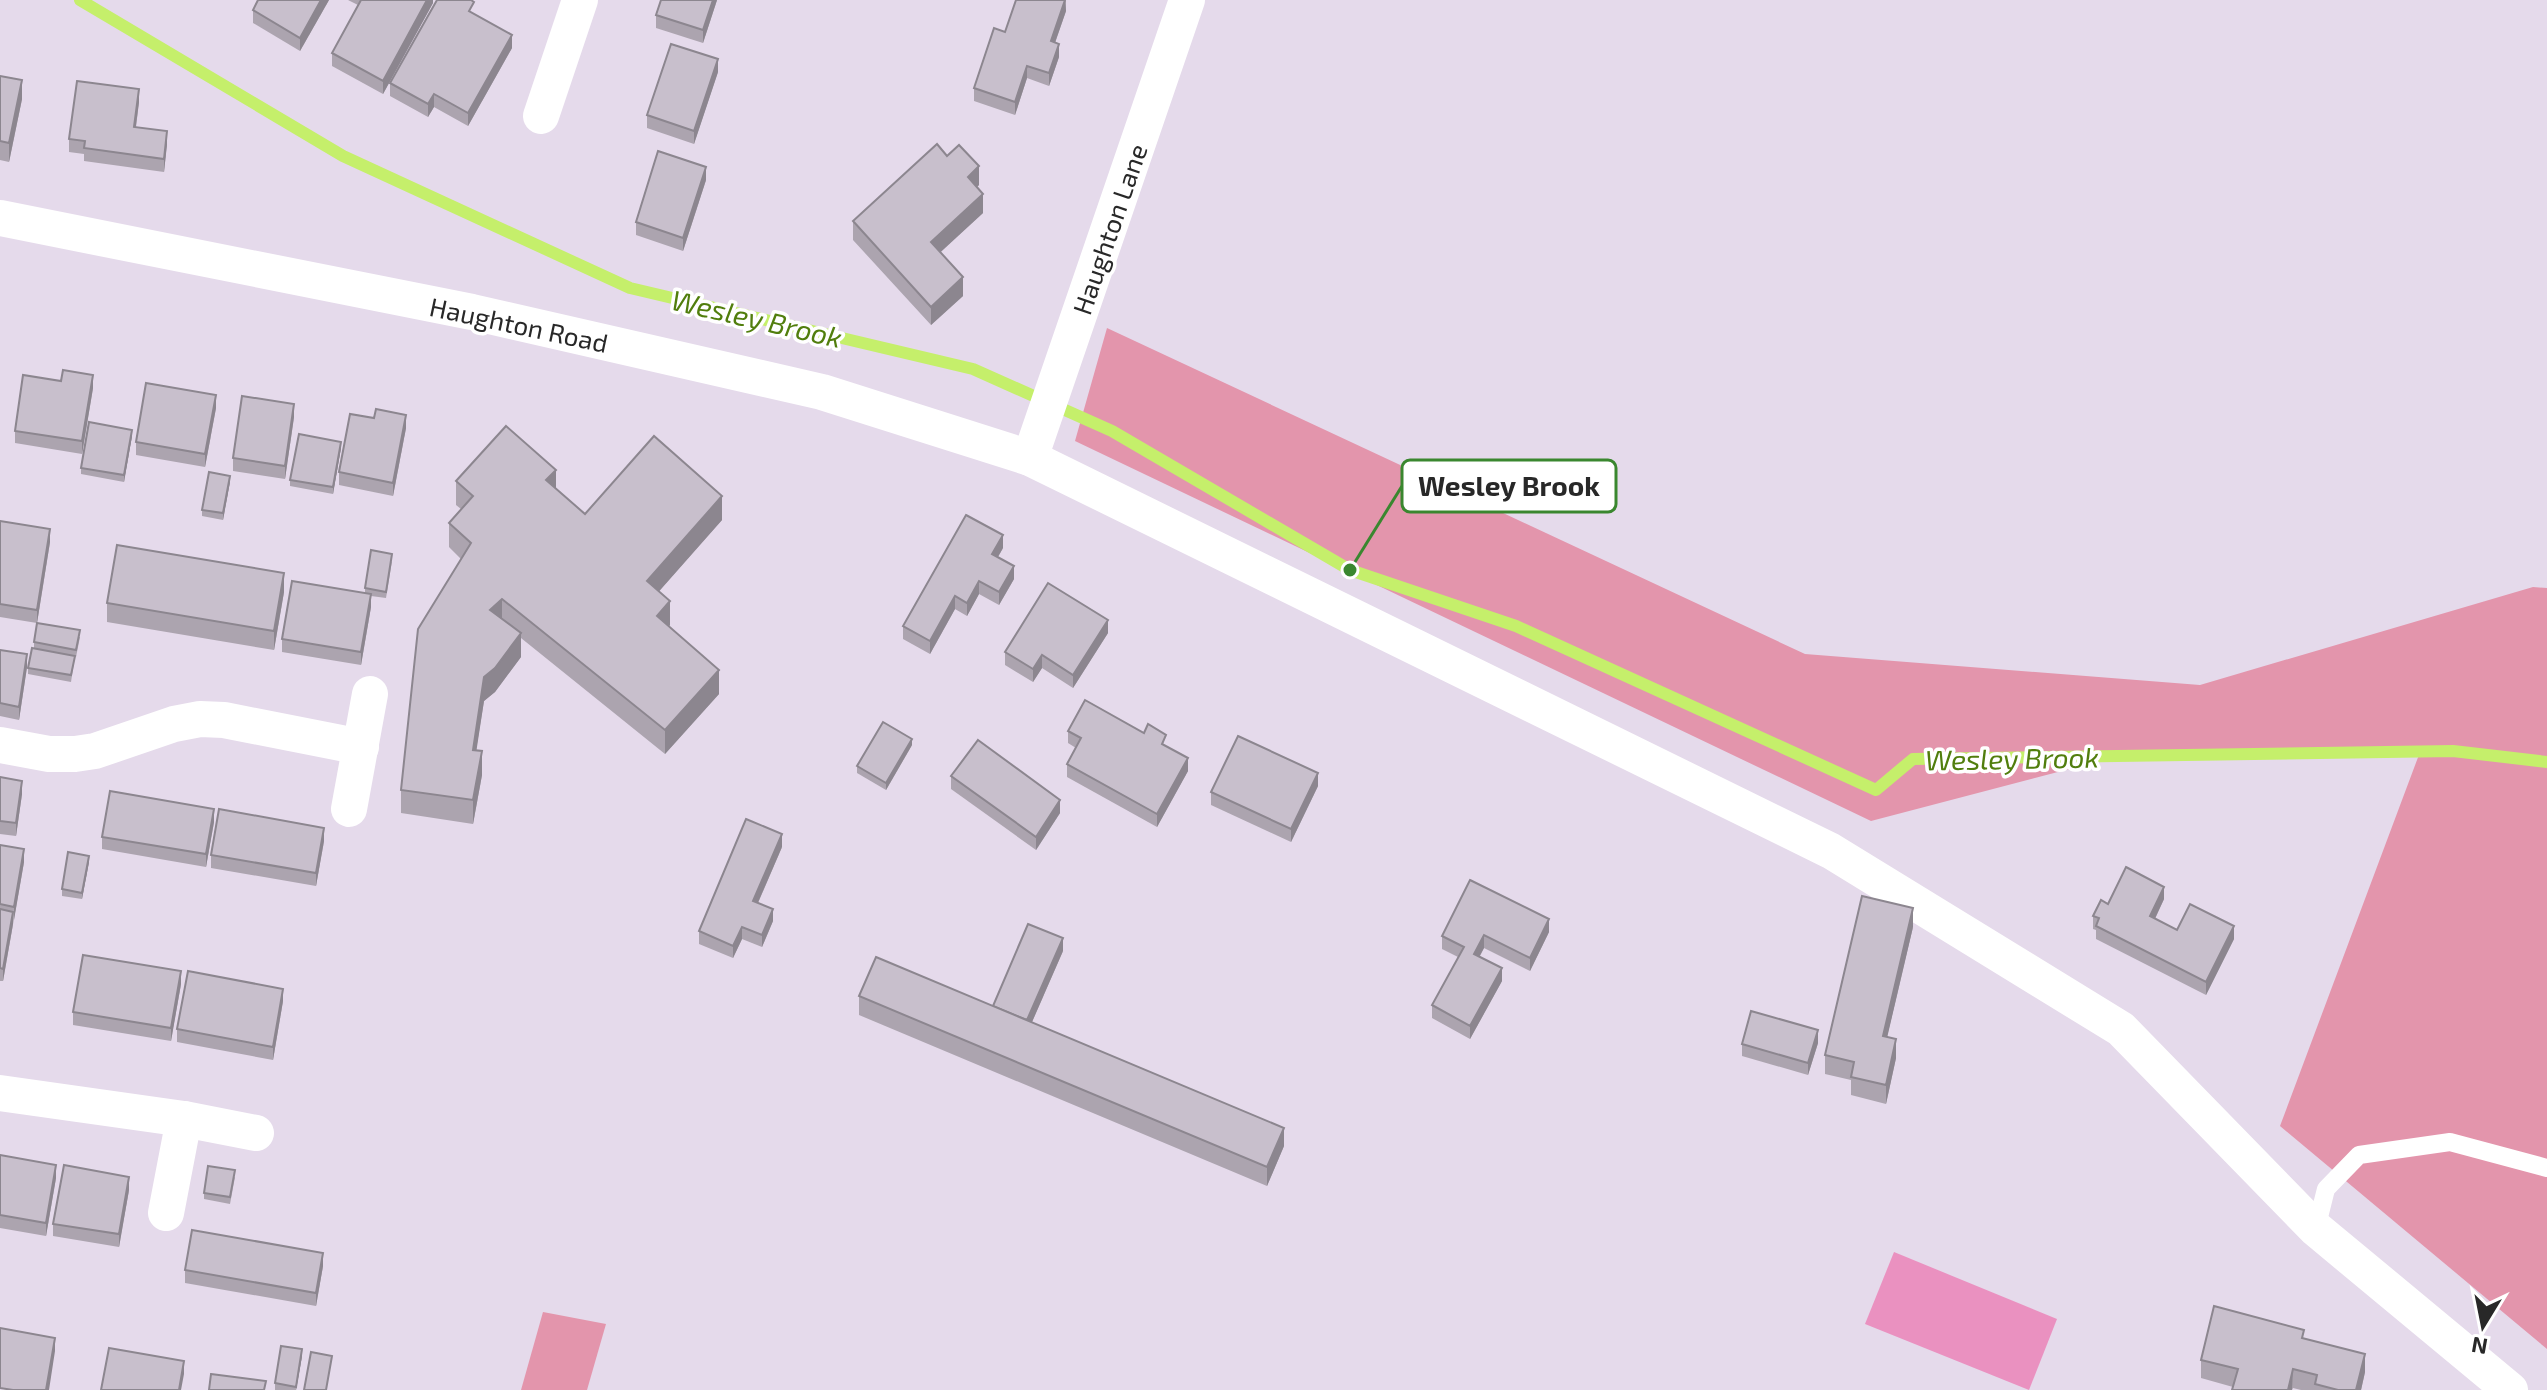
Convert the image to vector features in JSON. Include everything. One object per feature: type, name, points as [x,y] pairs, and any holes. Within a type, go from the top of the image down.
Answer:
[{"type":"street","points":[[541,116],[580,0]]},
{"type":"street","name":"Haughton Lane","points":[[1030,458],[1187,0]]},
{"type":"street","name":"Haughton Road","points":[[0,218],[472,312],[822,392],[1030,458],[1831,851],[2121,1029],[2316,1229],[2510,1390]]},
{"type":"street","points":[[349,809],[370,694]]},
{"type":"street","points":[[0,745],[49,754],[75,754],[95,751],[174,724],[200,719],[224,720],[361,747]]},
{"type":"street","points":[[0,1093],[184,1119],[256,1133]]},
{"type":"street","points":[[166,1213],[184,1119]]},
{"type":"lane","points":[[2316,1229],[2326,1189],[2359,1155],[2450,1142],[2547,1168]]},
{"type":"shaded area","points":[[1107,328],[1805,654],[2200,685],[2533,587],[2547,588],[2547,1349],[2280,1126],[2420,752],[2119,756],[1871,821],[1075,441]]},
{"type":"shaded area","points":[[1894,1252],[2057,1319],[2029,1390],[1865,1324]]},
{"type":"shaded area","points":[[543,1312],[606,1324],[587,1390],[521,1390]]},
{"type":"building","points":[[258,0],[321,0],[300,38],[253,10]]},
{"type":"building","points":[[361,0],[427,0],[383,81],[332,53]]},
{"type":"building","points":[[437,0],[471,0],[474,2],[469,11],[512,35],[468,113],[434,94],[428,104],[390,83]]},
{"type":"building","points":[[661,0],[713,0],[703,30],[656,15]]},
{"type":"building","points":[[1016,0],[1065,0],[1051,41],[1059,44],[1049,73],[1027,66],[1015,102],[974,88],[994,28],[1005,32]]},
{"type":"building","points":[[671,44],[718,59],[694,131],[647,115]]},
{"type":"building","points":[[0,76],[22,80],[9,143],[0,141]]},
{"type":"building","points":[[77,81],[139,89],[134,127],[167,131],[164,159],[84,148],[85,141],[69,139]]},
{"type":"building","points":[[937,144],[947,156],[959,145],[979,166],[968,177],[983,194],[931,242],[963,277],[931,307],[853,221]]},
{"type":"building","points":[[658,151],[706,167],[683,238],[636,222]]},
{"type":"building","points":[[63,370],[93,375],[82,441],[15,431],[23,375],[61,381]]},
{"type":"building","points":[[146,383],[216,395],[205,454],[136,442]]},
{"type":"building","points":[[242,396],[294,404],[285,466],[233,458]]},
{"type":"building","points":[[376,409],[406,415],[393,483],[339,472],[350,414],[374,418]]},
{"type":"building","points":[[89,422],[132,430],[124,475],[81,468]]},
{"type":"building","points":[[506,426],[556,470],[546,480],[585,514],[654,436],[722,496],[647,581],[670,601],[657,616],[719,670],[665,730],[502,599],[490,610],[521,633],[495,668],[484,677],[473,750],[482,751],[473,800],[401,790],[418,629],[471,543],[449,523],[473,496],[456,481]]},
{"type":"building","points":[[299,434],[341,442],[333,487],[290,480]]},
{"type":"building","points":[[209,472],[230,476],[223,513],[202,510]]},
{"type":"building","points":[[966,515],[1003,535],[992,554],[1014,566],[999,592],[979,581],[967,603],[955,596],[930,641],[903,626]]},
{"type":"building","points":[[0,521],[50,529],[37,610],[0,604]]},
{"type":"building","points":[[117,545],[284,573],[274,631],[107,603]]},
{"type":"building","points":[[371,550],[392,554],[386,592],[365,588]]},
{"type":"building","points":[[292,581],[371,594],[361,652],[282,639]]},
{"type":"building","points":[[1048,583],[1108,620],[1073,675],[1042,655],[1033,669],[1005,652]]},
{"type":"building","points":[[37,623],[80,630],[76,650],[34,642]]},
{"type":"building","points":[[32,648],[75,656],[71,675],[28,668]]},
{"type":"building","points":[[0,650],[27,654],[19,707],[0,703]]},
{"type":"building","points":[[1085,700],[1144,733],[1148,724],[1166,735],[1162,744],[1188,758],[1157,814],[1067,764],[1081,738],[1068,731]]},
{"type":"building","points":[[883,722],[912,739],[886,783],[857,766]]},
{"type":"building","points":[[1238,736],[1318,773],[1291,829],[1211,792]]},
{"type":"building","points":[[978,740],[1060,800],[1036,837],[951,776]]},
{"type":"building","points":[[0,777],[22,781],[16,823],[0,821]]},
{"type":"building","points":[[110,791],[214,809],[206,854],[102,837]]},
{"type":"building","points":[[219,809],[324,828],[316,873],[211,855]]},
{"type":"building","points":[[746,819],[782,834],[753,901],[773,909],[762,935],[742,927],[733,946],[699,931]]},
{"type":"building","points":[[0,845],[24,849],[14,907],[0,904]]},
{"type":"building","points":[[68,852],[89,856],[82,893],[62,889]]},
{"type":"building","points":[[2126,867],[2164,887],[2150,916],[2177,930],[2190,904],[2234,926],[2206,982],[2096,926],[2099,918],[2093,916],[2101,900],[2108,904]]},
{"type":"building","points":[[1470,880],[1549,919],[1530,958],[1484,935],[1474,954],[1502,968],[1470,1026],[1432,1005],[1464,947],[1442,936]]},
{"type":"building","points":[[1862,896],[1913,908],[1883,1036],[1896,1039],[1886,1085],[1851,1077],[1854,1062],[1825,1055]]},
{"type":"building","points":[[0,909],[13,912],[3,969],[0,968]]},
{"type":"building","points":[[1028,924],[1063,938],[1027,1020],[993,1006]]},
{"type":"building","points":[[83,955],[181,971],[171,1028],[73,1012]]},
{"type":"building","points":[[876,957],[1284,1128],[1267,1167],[859,996]]},
{"type":"building","points":[[188,971],[283,989],[273,1047],[177,1029]]},
{"type":"building","points":[[1751,1011],[1818,1030],[1808,1063],[1742,1044]]},
{"type":"building","points":[[0,1155],[56,1165],[46,1223],[0,1215]]},
{"type":"building","points":[[64,1165],[129,1177],[119,1234],[53,1224]]},
{"type":"building","points":[[208,1166],[235,1170],[230,1197],[204,1193]]},
{"type":"building","points":[[192,1230],[323,1253],[316,1293],[185,1270]]},
{"type":"building","points":[[2214,1306],[2304,1330],[2302,1338],[2365,1354],[2356,1390],[2338,1390],[2315,1384],[2317,1375],[2293,1369],[2288,1390],[2232,1390],[2238,1369],[2201,1360]]},
{"type":"building","points":[[0,1328],[55,1338],[46,1390],[0,1388]]},
{"type":"building","points":[[281,1346],[302,1349],[296,1387],[275,1383]]},
{"type":"building","points":[[109,1348],[184,1361],[179,1390],[101,1390]]},
{"type":"building","points":[[311,1352],[332,1356],[326,1390],[304,1390]]},
{"type":"building","points":[[211,1374],[266,1381],[264,1390],[209,1390]]},
{"type":"waterway","name":"Wesley Brook","points":[[80,0],[343,156],[630,288],[973,369],[1112,431],[1350,570],[1516,626],[1876,790],[1913,759],[2453,751],[2547,762]]},
{"type":"place","name":"Wesley Brook","points":[[1350,570]]}]
